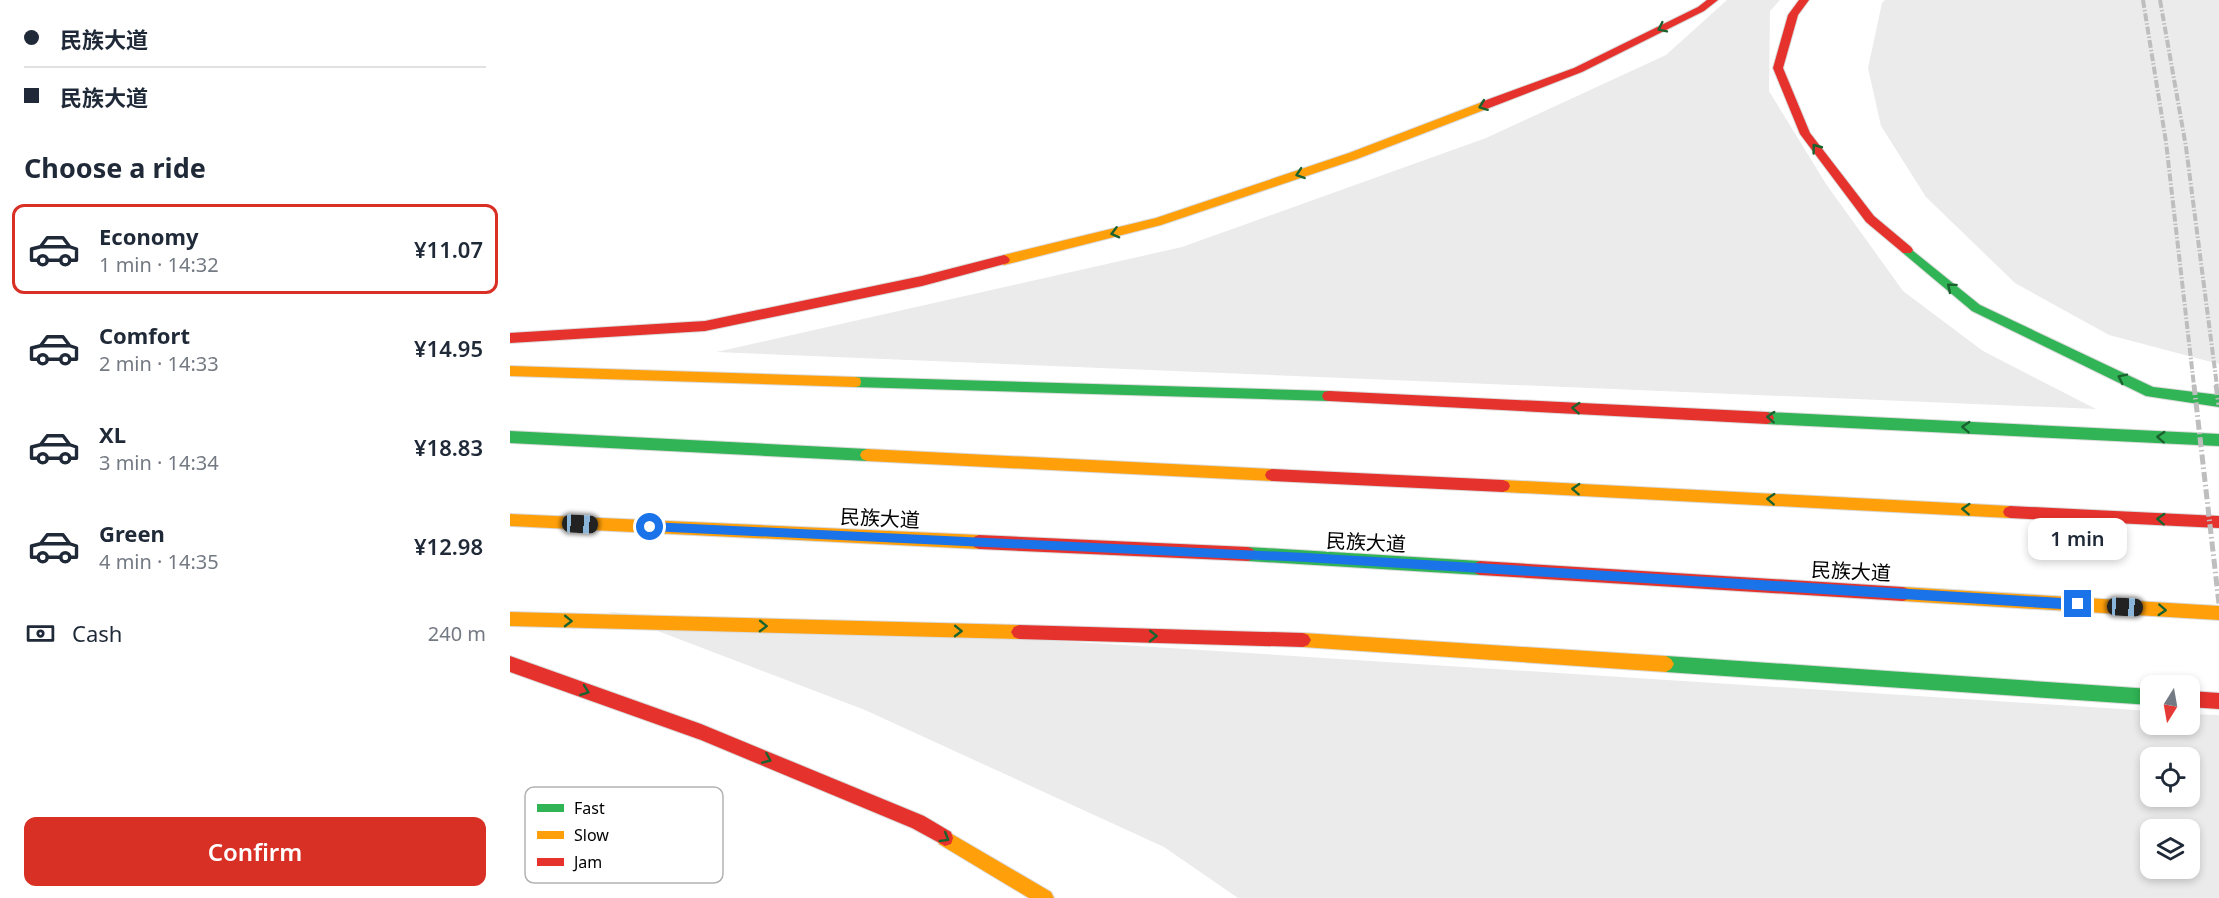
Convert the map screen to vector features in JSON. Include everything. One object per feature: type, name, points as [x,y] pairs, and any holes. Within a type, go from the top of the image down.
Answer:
[{"type":"highway","points":[[510,338],[705,326],[922,281],[1157,222],[1353,156],[1578,70],[1701,9],[1713,0]]},
{"type":"highway","points":[[1804,0],[1793,15],[1778,68],[1805,134],[1870,219],[1976,308],[2151,392],[2219,401]]},
{"type":"highway","points":[[510,370],[1323,396],[2219,440]]},
{"type":"highway","points":[[510,437],[2219,522]]},
{"type":"highway","name":"民族大道","points":[[510,520],[1306,557],[2219,613]]},
{"type":"highway","points":[[510,620],[1322,640],[2140,696]]},
{"type":"highway","points":[[510,664],[701,732],[918,822],[1045,898]]},
{"type":"highway","points":[[2200,700],[2219,701]]},
{"type":"shaded area","points":[[1727,0],[1780,0],[1770,11],[1769,91],[1826,184],[1903,291],[1983,351],[2096,409],[716,352],[1182,247],[1486,138],[1666,55]]},
{"type":"shaded area","points":[[1885,0],[2219,0],[2219,364],[2109,335],[2015,283],[1926,197],[1881,126],[1868,68],[1882,3]]},
{"type":"shaded area","points":[[608,612],[2140,710],[2140,735],[2200,735],[2200,714],[2219,715],[2219,898],[1238,898],[1164,847],[865,710]]},
{"type":"railway","points":[[2143,0],[2166,142],[2194,386]]},
{"type":"railway","points":[[2160,0],[2186,147],[2217,386]]},
{"type":"railway","points":[[2194,385],[2219,604]]},
{"type":"railway","points":[[2216,385],[2219,405]]},
{"type":"traffic: fast","points":[[1907,250],[1976,308],[2151,392],[2219,401]]},
{"type":"traffic: fast","points":[[855,382],[1329,396]]},
{"type":"traffic: fast","points":[[1767,418],[2219,440]]},
{"type":"traffic: fast","points":[[510,437],[867,455]]},
{"type":"traffic: fast","points":[[1248,554],[1480,568]]},
{"type":"traffic: fast","points":[[1666,664],[2140,696]]},
{"type":"traffic: slow","points":[[1004,260],[1157,222],[1353,156],[1485,105]]},
{"type":"traffic: slow","points":[[510,371],[855,382]]},
{"type":"traffic: slow","points":[[867,455],[1272,475]]},
{"type":"traffic: slow","points":[[1503,486],[2010,512]]},
{"type":"traffic: slow","points":[[510,520],[979,542]]},
{"type":"traffic: slow","points":[[1903,594],[2219,613]]},
{"type":"traffic: slow","points":[[510,619],[1019,632]]},
{"type":"traffic: slow","points":[[1303,640],[1666,664]]},
{"type":"traffic: slow","points":[[945,838],[1045,898]]},
{"type":"traffic: jam","points":[[1485,105],[1578,70],[1701,9],[1713,0]]},
{"type":"traffic: jam","points":[[1804,0],[1793,15],[1778,68],[1805,134],[1870,219],[1907,250]]},
{"type":"traffic: jam","points":[[510,338],[705,326],[922,281],[1004,260]]},
{"type":"traffic: jam","points":[[1329,396],[1767,418]]},
{"type":"traffic: jam","points":[[1272,475],[1503,486]]},
{"type":"traffic: jam","points":[[2010,512],[2219,522]]},
{"type":"traffic: jam","points":[[979,542],[1248,554]]},
{"type":"traffic: jam","points":[[1480,568],[1903,594]]},
{"type":"traffic: jam","points":[[1019,632],[1303,640]]},
{"type":"traffic: jam","points":[[510,664],[701,732],[918,822],[945,838]]},
{"type":"traffic: jam","points":[[2200,700],[2219,701]]},
{"type":"route","points":[[650,527],[1306,557],[2078,604]]}]
